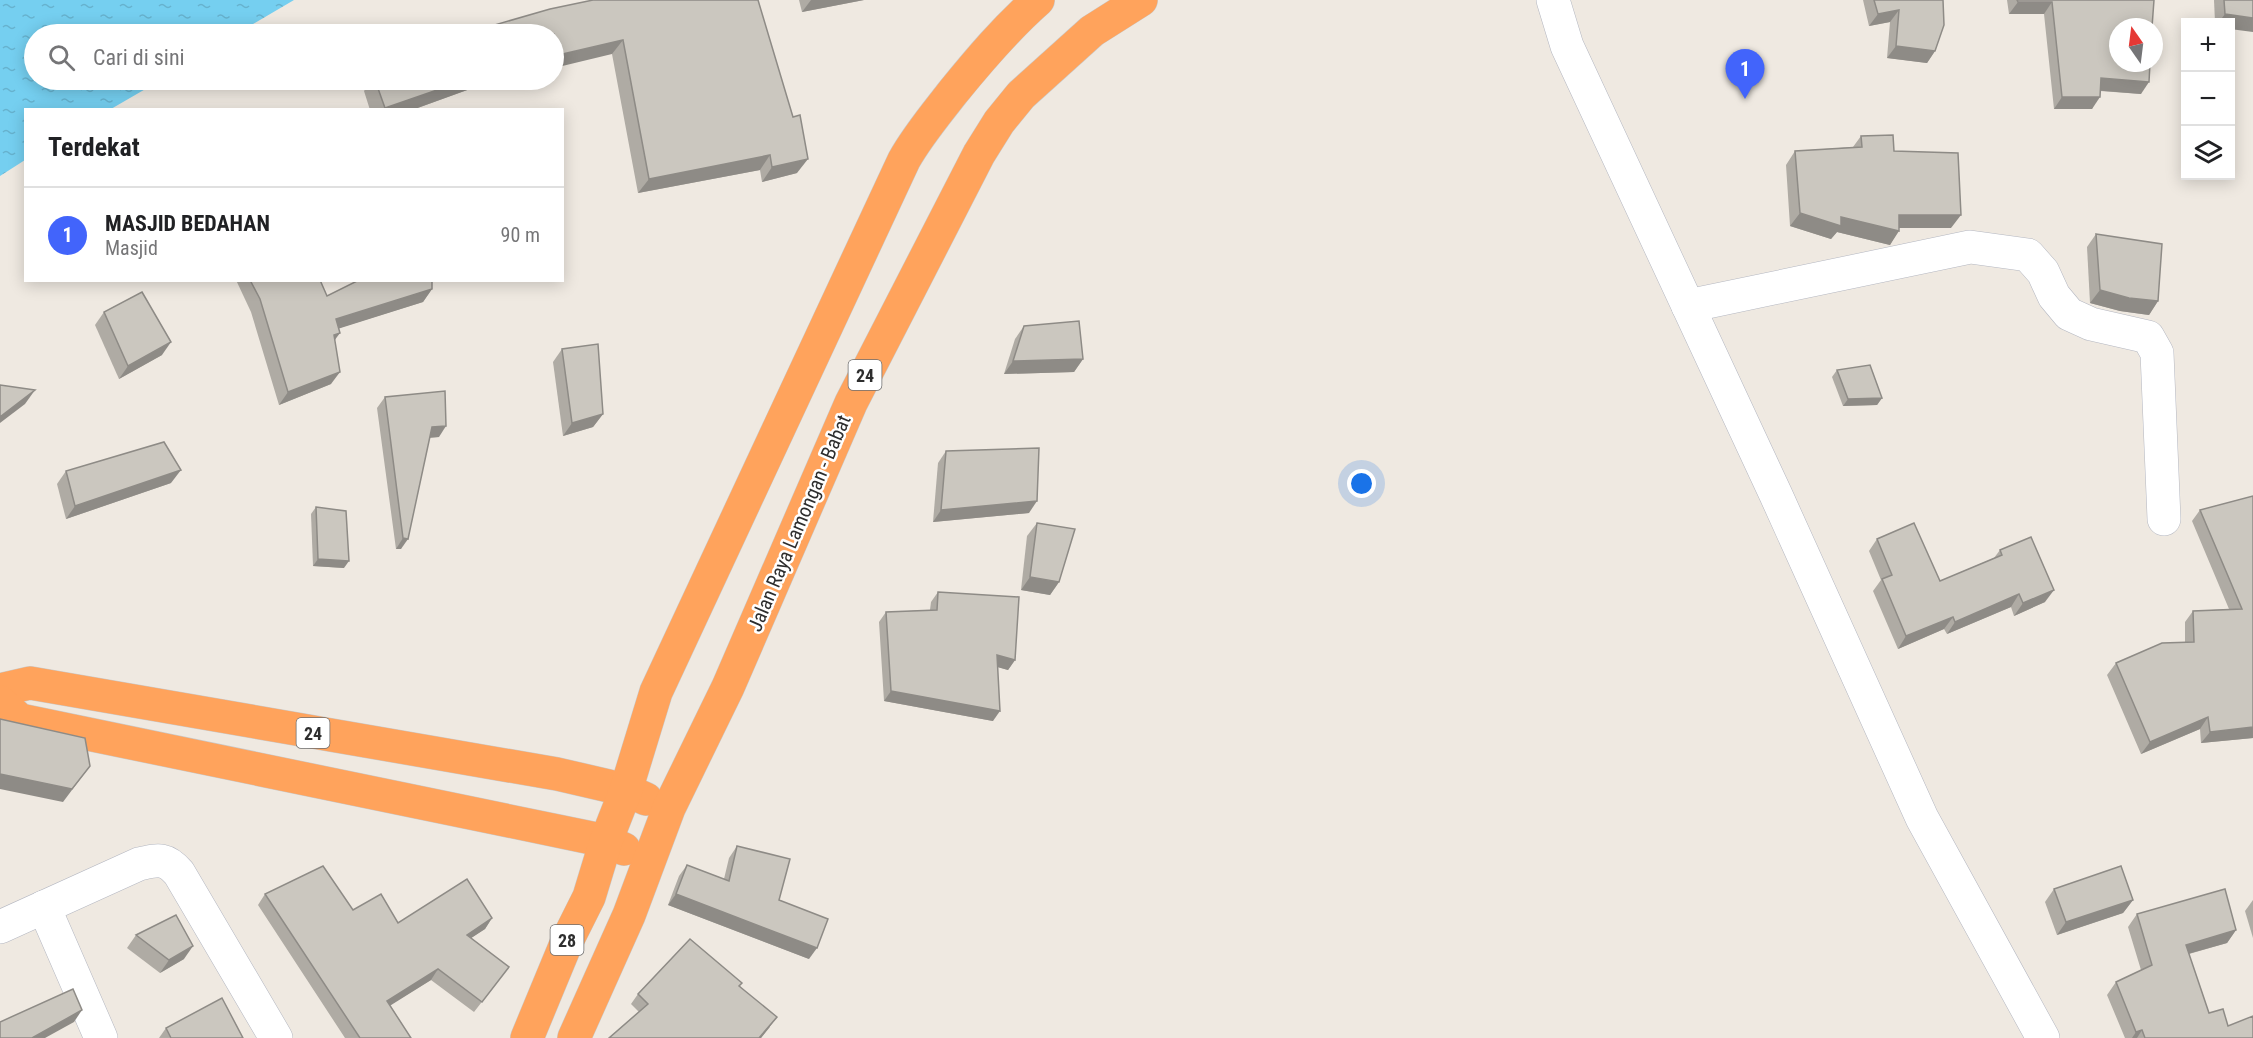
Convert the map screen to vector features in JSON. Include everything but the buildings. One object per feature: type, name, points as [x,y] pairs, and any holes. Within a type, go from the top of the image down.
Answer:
[{"type":"highway","points":[[669,808],[626,790],[656,692],[904,160],[917,138],[969,72],[1013,21],[1038,0]]},
{"type":"highway","name":"Jalan Raya Lamongan - Babat","points":[[669,808],[728,687],[850,403],[979,154],[999,122],[1021,95],[1092,31],[1141,0]]},
{"type":"highway","name":"24","points":[[0,690],[30,683],[557,774],[626,790]]},
{"type":"highway","name":"24","points":[[0,702],[20,720],[606,841],[648,860],[669,808]]},
{"type":"highway","name":"28","points":[[527,1038],[568,939],[589,897],[606,841],[626,790]]},
{"type":"highway","name":"28","points":[[574,1038],[629,915],[648,860]]},
{"type":"street","points":[[1553,0],[1567,45],[1922,818],[2043,1038]]},
{"type":"street","points":[[1688,306],[1970,247],[2028,255],[2043,272],[2054,296],[2068,314],[2091,324],[2148,337],[2153,343],[2157,353],[2164,519]]},
{"type":"street","points":[[0,927],[139,864],[159,860],[171,864],[179,873],[276,1038]]},
{"type":"street","points":[[44,907],[101,1038]]},
{"type":"water","points":[[0,0],[294,0],[253,24],[24,24],[24,90],[144,90],[113,108],[24,108],[24,161],[0,176]]},
{"type":"place","name":"MASJID BEDAHAN","points":[[1745,99]]}]
